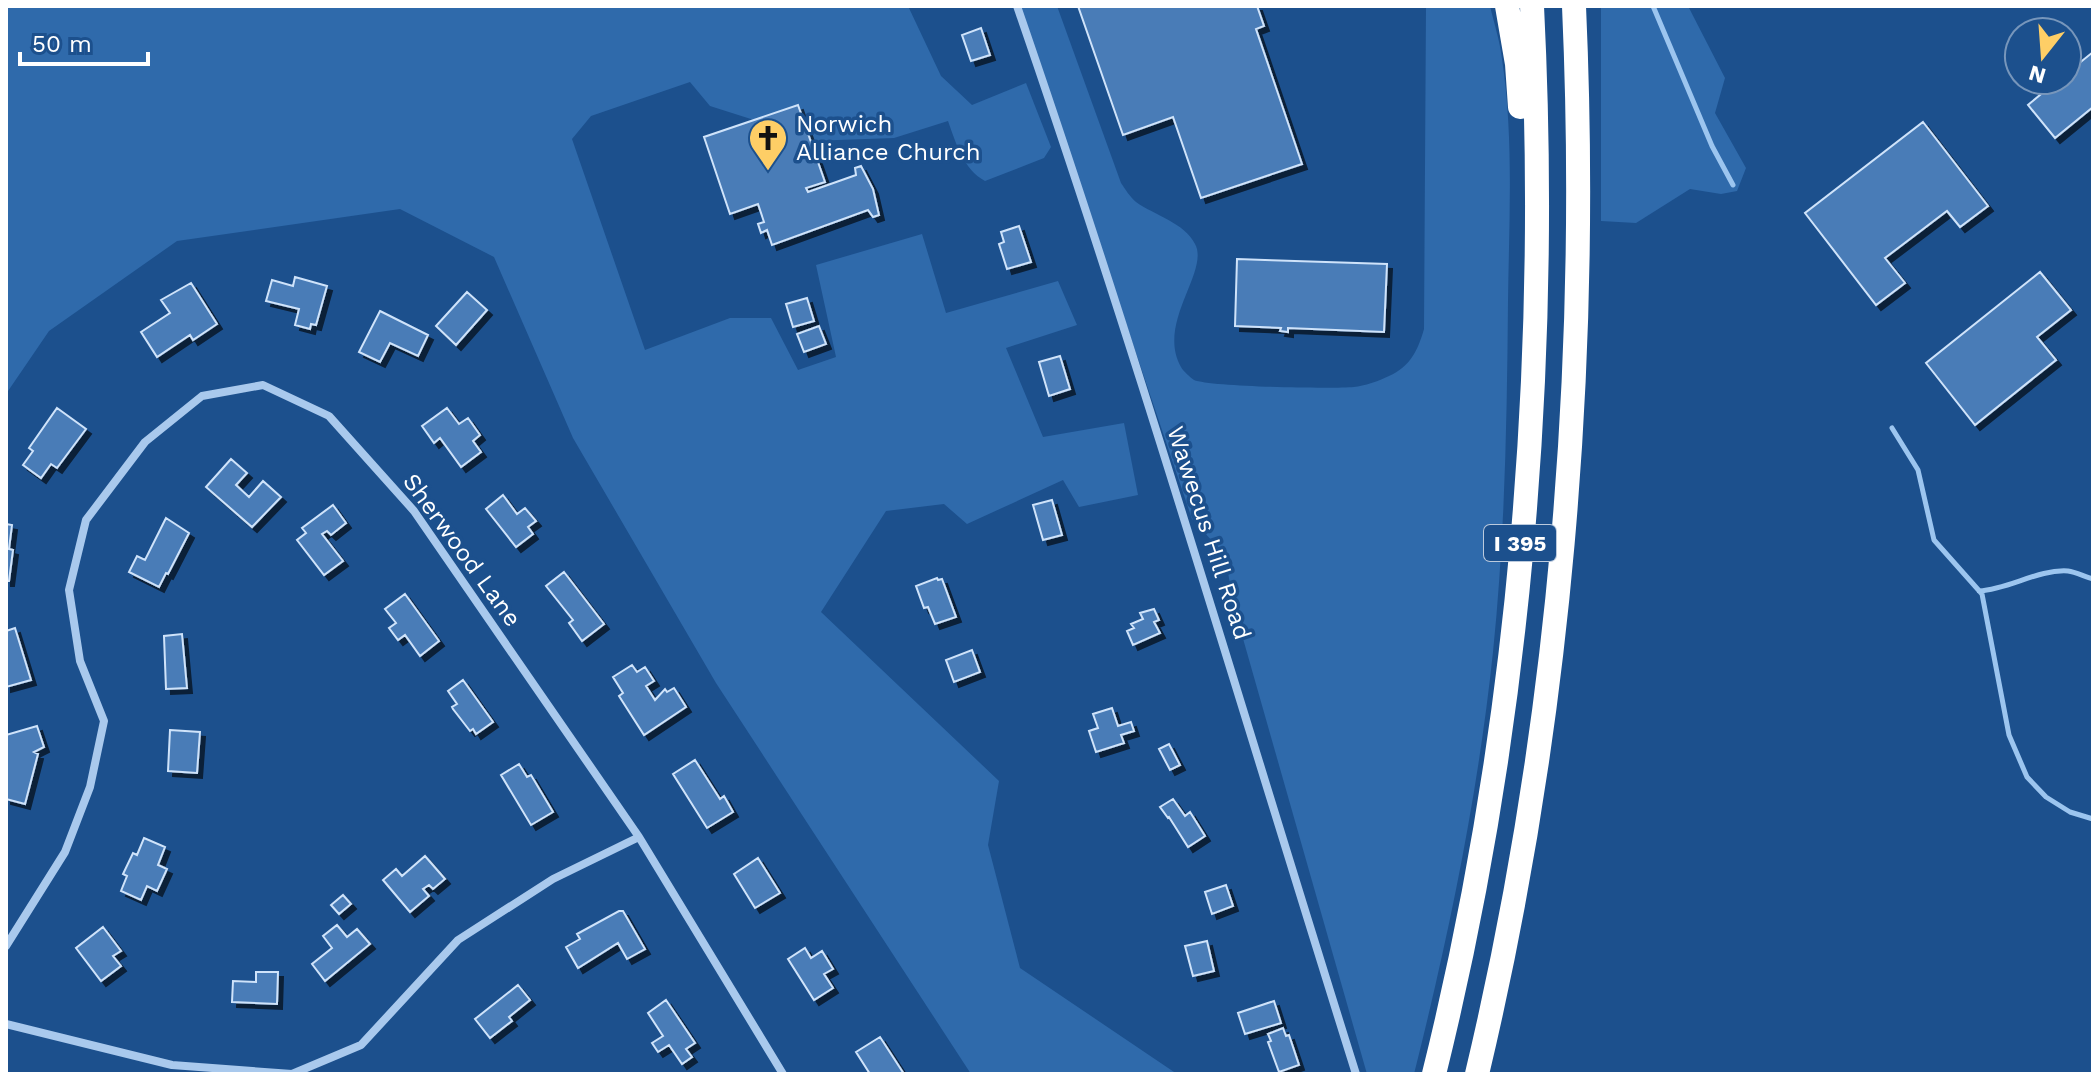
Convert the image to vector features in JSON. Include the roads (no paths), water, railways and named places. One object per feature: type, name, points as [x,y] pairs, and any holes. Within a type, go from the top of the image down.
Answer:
[{"type":"highway","points":[[1507,6],[1517,64],[1526,158],[1536,197]]},
{"type":"highway","name":"I 395","points":[[1434,1074],[1476,878],[1509,657],[1522,518],[1532,379],[1536,197],[1532,6]]},
{"type":"highway","name":"I 395","points":[[1477,1074],[1504,951],[1531,798],[1560,567],[1578,276],[1574,6]]},
{"type":"street","name":"Wawecus Hill Road","points":[[1017,6],[1060,129],[1230,664],[1356,1074]]},
{"type":"street","name":"Sherwood Lane","points":[[6,946],[65,852],[90,787],[104,721],[80,661],[69,590],[86,520],[145,442],[202,396],[263,385],[329,416],[414,511],[639,837],[783,1074]]},
{"type":"street","points":[[6,1024],[172,1065],[292,1074],[361,1045],[458,940],[553,879],[639,837]]},
{"type":"waterway","points":[[1653,6],[1712,146],[1733,185]]},
{"type":"waterway","points":[[1892,428],[1918,470],[1934,540],[1982,594],[2009,735],[2027,777],[2046,797],[2070,812],[2093,819]]},
{"type":"waterway","points":[[1979,591],[2057,571],[2093,579]]},
{"type":"place","name":"Norwich Alliance Church","points":[[768,172]]}]
